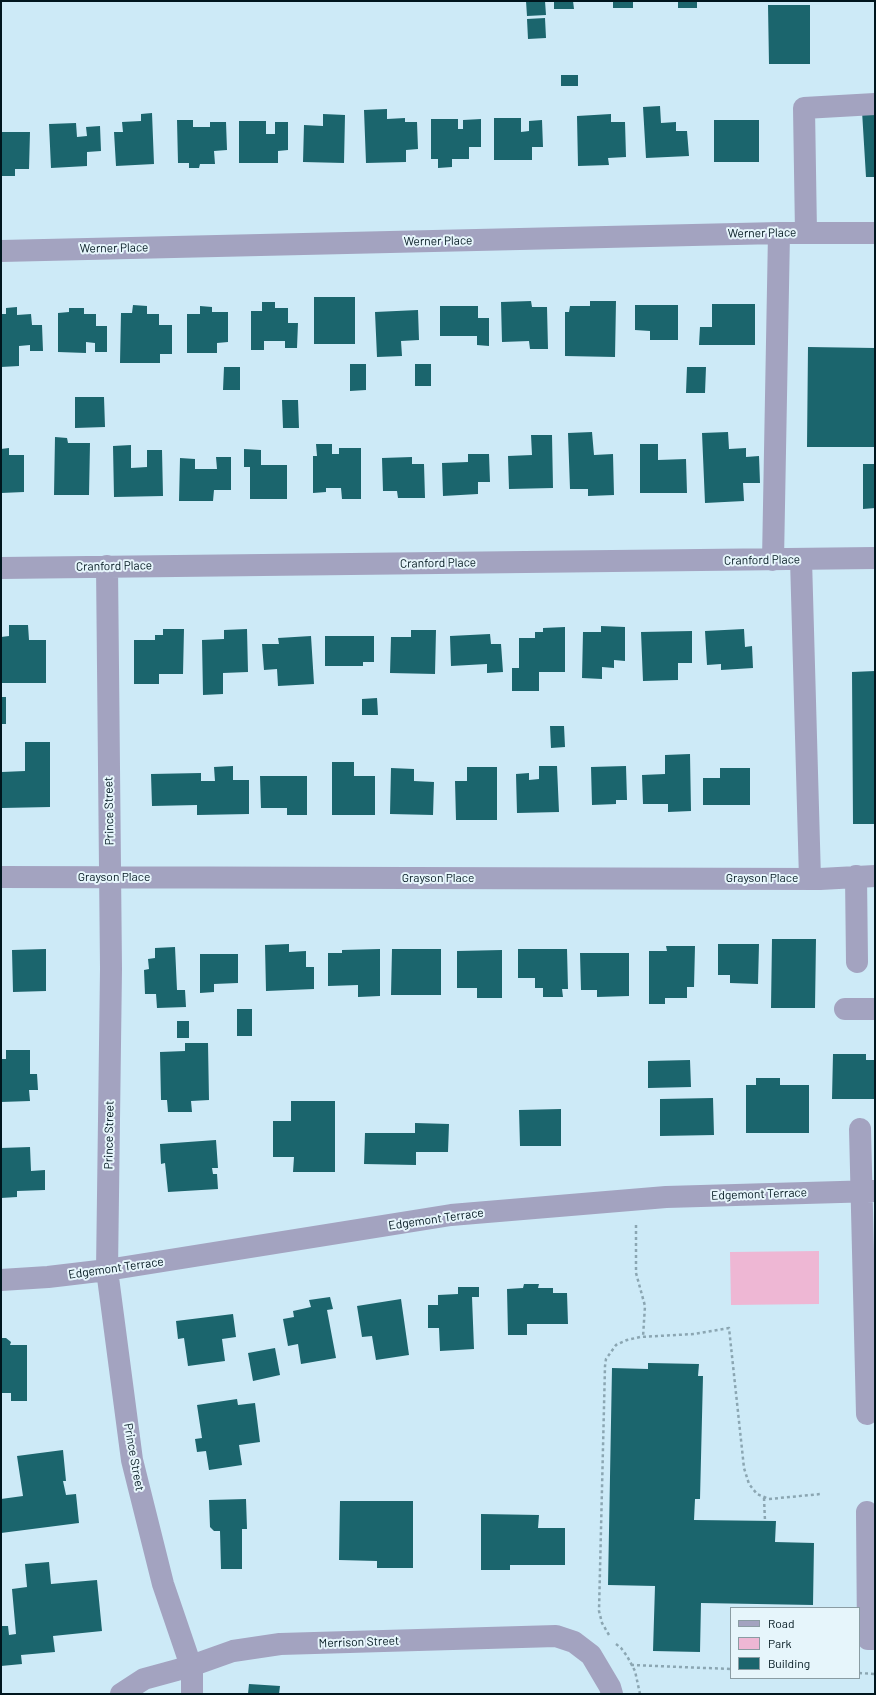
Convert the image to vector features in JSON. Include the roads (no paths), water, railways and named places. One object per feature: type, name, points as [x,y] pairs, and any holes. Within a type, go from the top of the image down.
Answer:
[{"type":"street","points":[[806,233],[804,108],[875,104]]},
{"type":"street","points":[[772,560],[779,233]]},
{"type":"street","name":"Werner Place","points":[[1,251],[779,233],[875,233]]},
{"type":"street","name":"Cranford Place","points":[[1,568],[875,558]]},
{"type":"street","points":[[801,559],[810,879]]},
{"type":"street","name":"Prince Street","points":[[107,566],[111,969],[108,1270],[132,1460],[163,1584],[190,1666],[192,1694]]},
{"type":"street","points":[[857,962],[866,876]]},
{"type":"street","name":"Grayson Place","points":[[1,877],[810,879],[866,876]]},
{"type":"street","points":[[845,1009],[875,1010]]},
{"type":"street","points":[[860,1130],[868,1191],[867,1414]]},
{"type":"street","name":"Edgemont Terrace","points":[[1,1280],[48,1277],[108,1270],[451,1215],[666,1197],[868,1191]]},
{"type":"street","points":[[867,1512],[868,1639],[875,1639]]},
{"type":"street","name":"Merrison Street","points":[[121,1694],[144,1679],[190,1666],[233,1651],[280,1644],[556,1636],[574,1642],[593,1659],[610,1687],[612,1694]]}]
